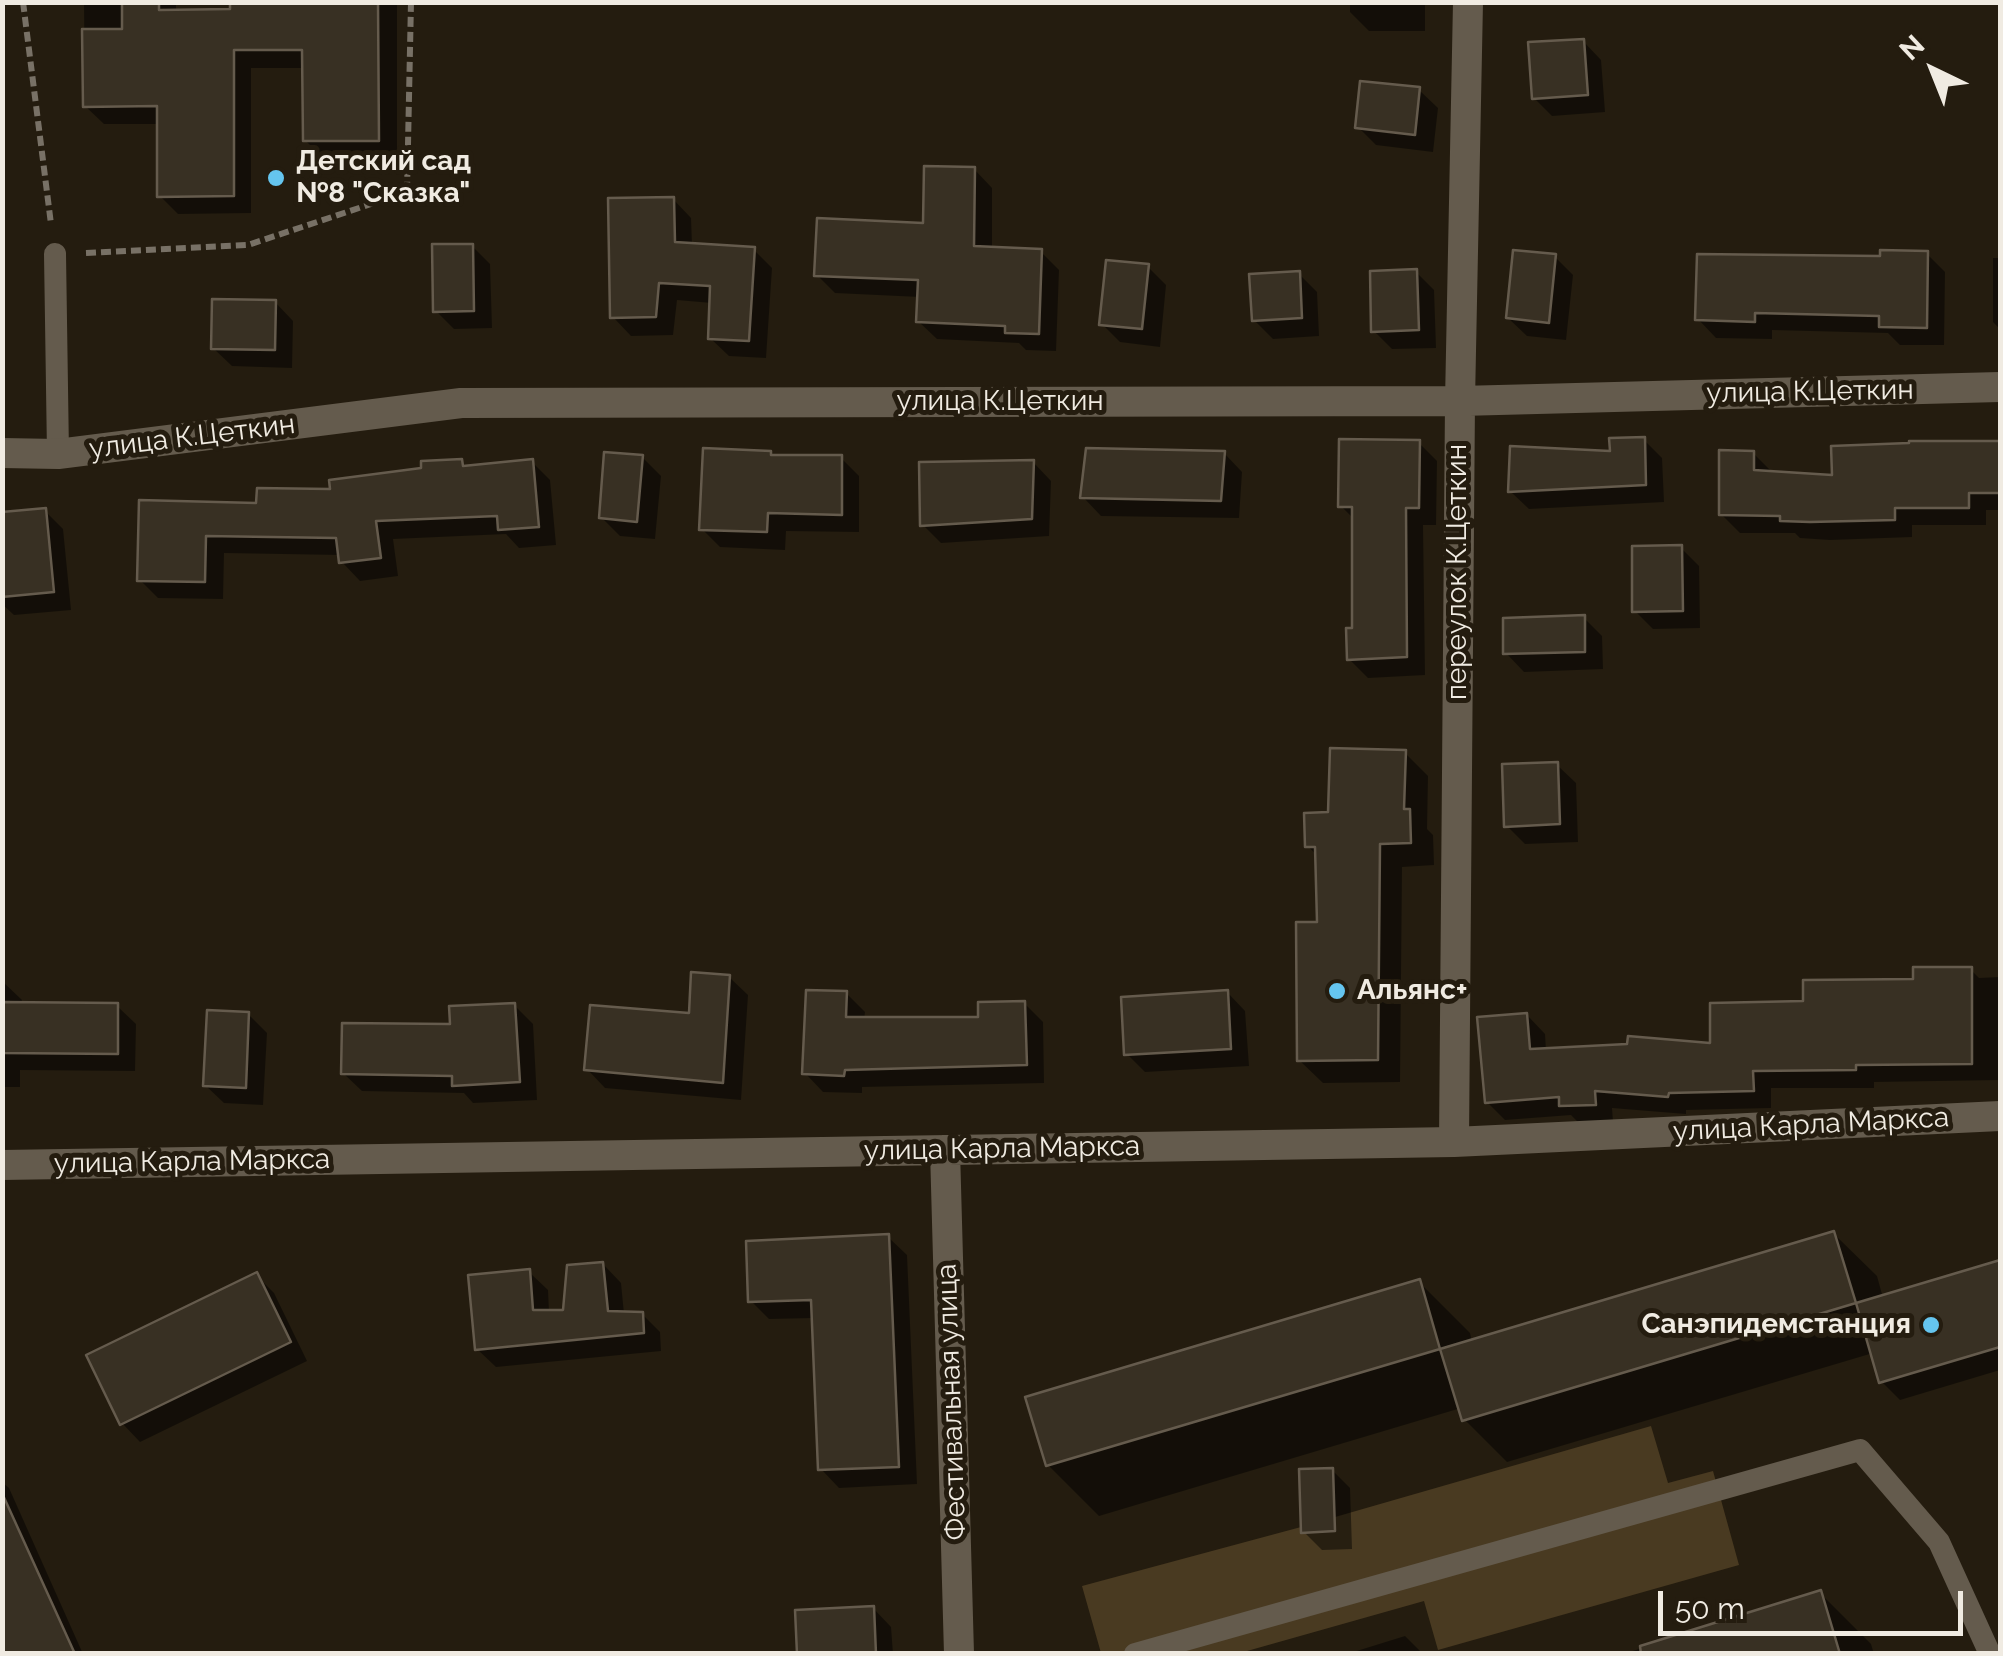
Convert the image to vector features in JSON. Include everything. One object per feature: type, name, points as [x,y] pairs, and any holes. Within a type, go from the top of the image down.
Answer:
[{"type":"street","name":"переулок К.Цеткин","points":[[1454,1142],[1460,401],[1468,2]]},
{"type":"street","name":"улица К.Цеткин","points":[[2,453],[58,454],[461,403],[1460,401],[2000,388]]},
{"type":"street","name":"улица Карла Маркса","points":[[2,1166],[1454,1142],[2000,1116]]},
{"type":"street","name":"Фестивальная улица","points":[[944,1150],[959,1654]]},
{"type":"lane","points":[[55,254],[58,454]]},
{"type":"lane","points":[[1135,1654],[1860,1450],[1939,1542],[1990,1654]]},
{"type":"path","points":[[23,2],[55,254],[248,244],[407,192],[412,2]]},
{"type":"shaded area","points":[[1651,1426],[1668,1483],[1713,1471],[1739,1565],[1438,1650],[1424,1601],[1240,1653],[1101,1653],[1082,1586],[1301,1527],[1302,1532],[1335,1531],[1335,1517]]},
{"type":"building","points":[[122,2],[159,2],[159,10],[230,9],[230,2],[378,2],[379,141],[303,141],[302,50],[234,50],[234,196],[157,197],[157,106],[83,107],[82,29],[122,29]]},
{"type":"building","points":[[1584,39],[1588,95],[1532,99],[1528,42]]},
{"type":"building","points":[[1360,81],[1420,87],[1415,135],[1355,128]]},
{"type":"building","points":[[924,166],[975,167],[974,246],[1042,249],[1039,334],[1005,333],[1005,326],[916,322],[918,280],[814,276],[817,218],[923,223]]},
{"type":"building","points":[[674,197],[675,242],[755,247],[749,341],[708,339],[710,286],[659,283],[656,317],[610,318],[608,198]]},
{"type":"building","points":[[432,244],[473,244],[474,311],[433,312]]},
{"type":"building","points":[[1513,250],[1556,254],[1549,323],[1506,318]]},
{"type":"building","points":[[1880,250],[1928,251],[1927,328],[1879,327],[1879,316],[1755,313],[1755,322],[1695,320],[1697,254],[1880,256]]},
{"type":"building","points":[[1106,260],[1149,264],[1142,329],[1099,325]]},
{"type":"building","points":[[1417,269],[1419,330],[1371,332],[1370,271]]},
{"type":"building","points":[[1300,271],[1302,318],[1252,321],[1249,274]]},
{"type":"building","points":[[212,299],[276,300],[275,350],[211,349]]},
{"type":"building","points":[[1645,437],[1646,485],[1508,492],[1510,446],[1610,451],[1609,438]]},
{"type":"building","points":[[1339,439],[1420,440],[1419,508],[1406,508],[1407,657],[1347,660],[1346,628],[1352,628],[1352,507],[1338,507]]},
{"type":"building","points":[[2000,441],[2000,493],[1969,493],[1969,508],[1895,508],[1895,520],[1810,522],[1780,521],[1780,516],[1719,515],[1719,450],[1754,451],[1754,470],[1832,475],[1831,446]]},
{"type":"building","points":[[703,448],[771,451],[771,455],[842,455],[842,515],[768,513],[767,532],[699,530]]},
{"type":"building","points":[[1086,448],[1225,451],[1221,501],[1080,498]]},
{"type":"building","points":[[604,452],[643,455],[637,522],[599,518]]},
{"type":"building","points":[[462,459],[463,466],[533,459],[539,527],[498,530],[497,516],[376,521],[381,558],[339,563],[336,538],[206,536],[205,582],[137,581],[139,500],[256,503],[257,488],[330,489],[329,480],[421,468],[421,461]]},
{"type":"building","points":[[1034,460],[1032,519],[920,526],[919,462]]},
{"type":"building","points":[[46,508],[54,592],[2,597],[2,512]]},
{"type":"building","points":[[1682,545],[1683,611],[1632,612],[1632,546]]},
{"type":"building","points":[[1585,615],[1585,652],[1503,654],[1503,618]]},
{"type":"building","points":[[1330,748],[1406,750],[1404,809],[1410,809],[1411,843],[1380,844],[1378,1060],[1297,1061],[1296,922],[1317,922],[1315,847],[1305,847],[1304,813],[1328,812]]},
{"type":"building","points":[[1558,762],[1560,824],[1504,827],[1502,764]]},
{"type":"building","points":[[1913,967],[1972,967],[1972,1064],[1753,1071],[1754,1091],[1669,1093],[1668,1097],[1595,1091],[1596,1105],[1559,1106],[1559,1097],[1485,1103],[1477,1017],[1527,1013],[1530,1049],[1627,1044],[1628,1036],[1710,1043],[1710,1003],[1803,1001],[1803,980],[1913,979]]},
{"type":"building","points":[[691,972],[730,975],[723,1083],[584,1070],[590,1005],[689,1013]]},
{"type":"building","points":[[806,990],[847,991],[846,1017],[978,1017],[978,1002],[1025,1001],[1027,1065],[845,1070],[844,1076],[802,1074]]},
{"type":"building","points":[[1228,990],[1231,1049],[1124,1055],[1121,997]]},
{"type":"building","points":[[2,1002],[118,1003],[118,1054],[2,1053]]},
{"type":"building","points":[[515,1003],[520,1082],[452,1086],[452,1076],[341,1074],[342,1023],[450,1024],[449,1006]]},
{"type":"building","points":[[207,1010],[249,1012],[246,1088],[203,1086]]},
{"type":"building","points":[[1834,1231],[1856,1303],[1462,1421],[1440,1349]]},
{"type":"building","points":[[889,1234],[899,1467],[818,1470],[811,1300],[748,1302],[746,1241]]},
{"type":"building","name":"Санэпидемстанция","points":[[2000,1260],[2000,1347],[1879,1383],[1856,1303]]},
{"type":"building","points":[[603,1262],[608,1311],[643,1312],[644,1333],[475,1350],[468,1275],[530,1269],[533,1310],[563,1310],[567,1265]]},
{"type":"building","points":[[257,1272],[291,1342],[120,1425],[86,1355]]},
{"type":"building","points":[[1420,1279],[1440,1349],[1046,1466],[1025,1397]]},
{"type":"building","points":[[1333,1468],[1335,1531],[1301,1533],[1299,1469]]},
{"type":"building","points":[[2,1493],[75,1654],[2,1654]]},
{"type":"building","points":[[1821,1590],[1840,1654],[1641,1654],[1640,1646]]},
{"type":"building","points":[[874,1606],[876,1654],[797,1654],[795,1610]]},
{"type":"place","name":"Детский сад №8 \"Сказка\"","points":[[276,178]]},
{"type":"place","name":"Альянс+","points":[[1337,991]]},
{"type":"place","name":"Санэпидемстанция","points":[[1931,1325]]}]
